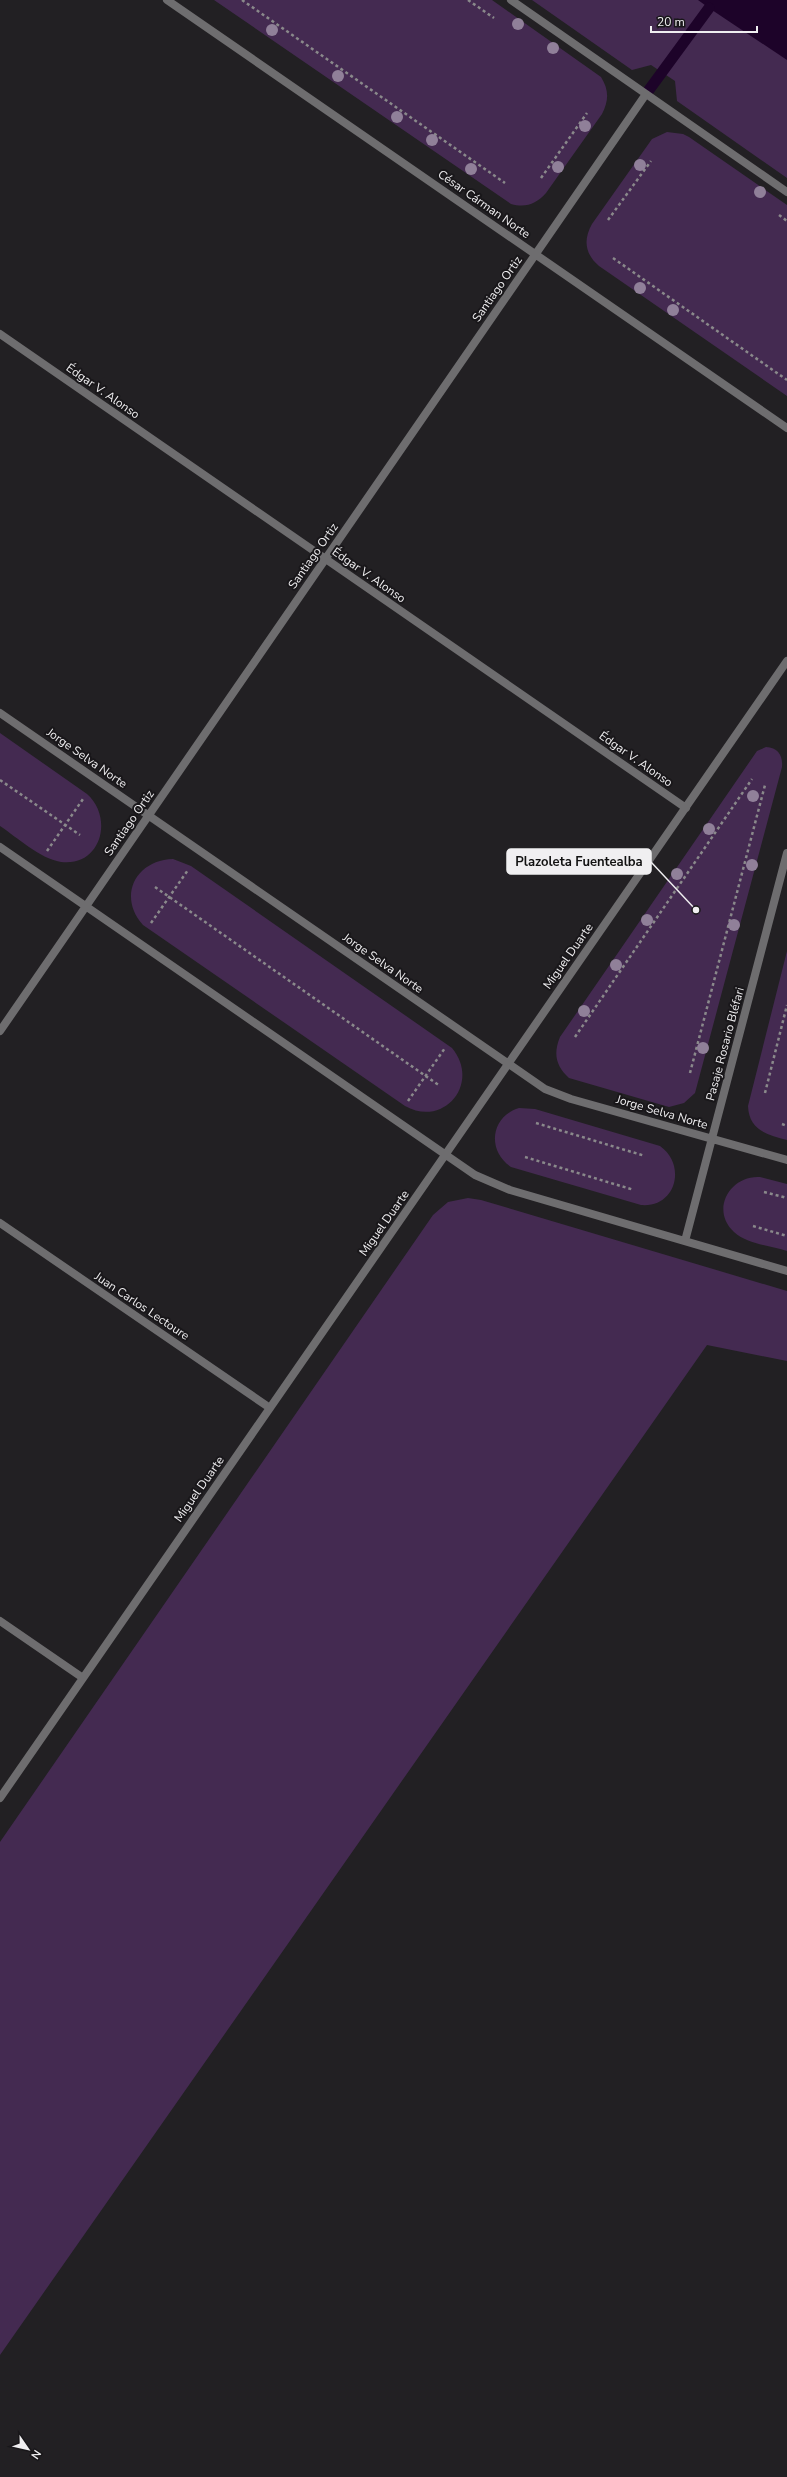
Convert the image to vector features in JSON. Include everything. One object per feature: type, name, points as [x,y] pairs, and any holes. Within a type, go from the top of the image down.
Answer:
[{"type":"street","name":"César Cárman Norte","points":[[168,0],[787,428]]},
{"type":"street","points":[[512,0],[787,192]]},
{"type":"street","name":"Santiago Ortiz","points":[[0,1031],[646,94]]},
{"type":"street","name":"Édgar V. Alonso","points":[[0,334],[686,808]]},
{"type":"street","name":"Miguel Duarte","points":[[0,1798],[787,661]]},
{"type":"street","name":"Jorge Selva Norte","points":[[0,713],[540,1086],[558,1095],[787,1160]]},
{"type":"street","points":[[0,847],[475,1175],[498,1186],[787,1272]]},
{"type":"street","name":"Pasaje Rosario Bléfari","points":[[686,1241],[787,853]]},
{"type":"street","name":"Juan Carlos Lectoure","points":[[0,1223],[270,1408]]},
{"type":"street","points":[[0,1621],[83,1678]]},
{"type":"path","points":[[242,0],[505,183]]},
{"type":"path","points":[[541,178],[586,113]]},
{"type":"path","points":[[608,220],[651,161]]},
{"type":"path","points":[[613,258],[787,380]]},
{"type":"path","points":[[575,1037],[752,779]]},
{"type":"path","points":[[0,780],[80,836]]},
{"type":"path","points":[[690,1073],[765,785]]},
{"type":"path","points":[[44,856],[87,794]]},
{"type":"path","points":[[148,928],[191,866]]},
{"type":"path","points":[[155,887],[440,1086]]},
{"type":"path","points":[[765,1093],[787,1006]]},
{"type":"path","points":[[404,1106],[448,1044]]},
{"type":"path","points":[[536,1123],[645,1156]]},
{"type":"path","points":[[782,1124],[787,1126]]},
{"type":"path","points":[[525,1158],[634,1190]]},
{"type":"path","points":[[764,1192],[787,1198]]},
{"type":"path","points":[[753,1226],[787,1236]]},
{"type":"shaded area","points":[[214,0],[492,0],[601,77],[607,91],[606,104],[602,114],[546,193],[538,200],[530,204],[521,206],[511,204]]},
{"type":"shaded area","points":[[532,0],[787,0],[787,178],[677,101],[675,81],[651,65],[632,70]]},
{"type":"shaded area","points":[[698,0],[787,0],[787,60],[709,8]]},
{"type":"shaded area","points":[[667,132],[683,134],[689,137],[787,205],[787,396],[599,266],[588,252],[587,236],[592,224],[652,139]]},
{"type":"shaded area","points":[[0,733],[87,794],[95,804],[100,815],[101,827],[99,839],[94,849],[86,857],[75,861],[61,862],[53,860],[29,847],[0,826]]},
{"type":"shaded area","points":[[766,747],[774,749],[779,753],[782,759],[782,767],[695,1093],[684,1103],[669,1107],[569,1078],[561,1069],[557,1059],[556,1054],[560,1037],[757,751]]},
{"type":"shaded area","points":[[173,859],[191,866],[452,1048],[460,1061],[462,1075],[460,1088],[454,1098],[445,1107],[433,1111],[419,1111],[405,1106],[143,925],[135,914],[132,903],[131,892],[134,882],[140,873],[149,866],[160,861]]},
{"type":"shaded area","points":[[787,951],[787,1140],[760,1130],[752,1121],[748,1106]]},
{"type":"shaded area","points":[[519,1108],[535,1109],[660,1146],[668,1154],[673,1164],[675,1174],[674,1184],[670,1193],[663,1200],[653,1204],[641,1205],[511,1167],[503,1160],[498,1152],[495,1144],[495,1135],[497,1126],[502,1119],[509,1112]]},
{"type":"shaded area","points":[[760,1177],[787,1184],[787,1251],[759,1244],[739,1236],[727,1223],[724,1214],[724,1204],[732,1188],[749,1178]]},
{"type":"shaded area","points":[[468,1198],[481,1200],[787,1291],[787,1361],[707,1345],[0,2355],[0,1842],[433,1215],[448,1202]]},
{"type":"waterway","points":[[646,94],[709,8]]},
{"type":"place","name":"Plazoleta Fuentealba","points":[[696,910]]}]
